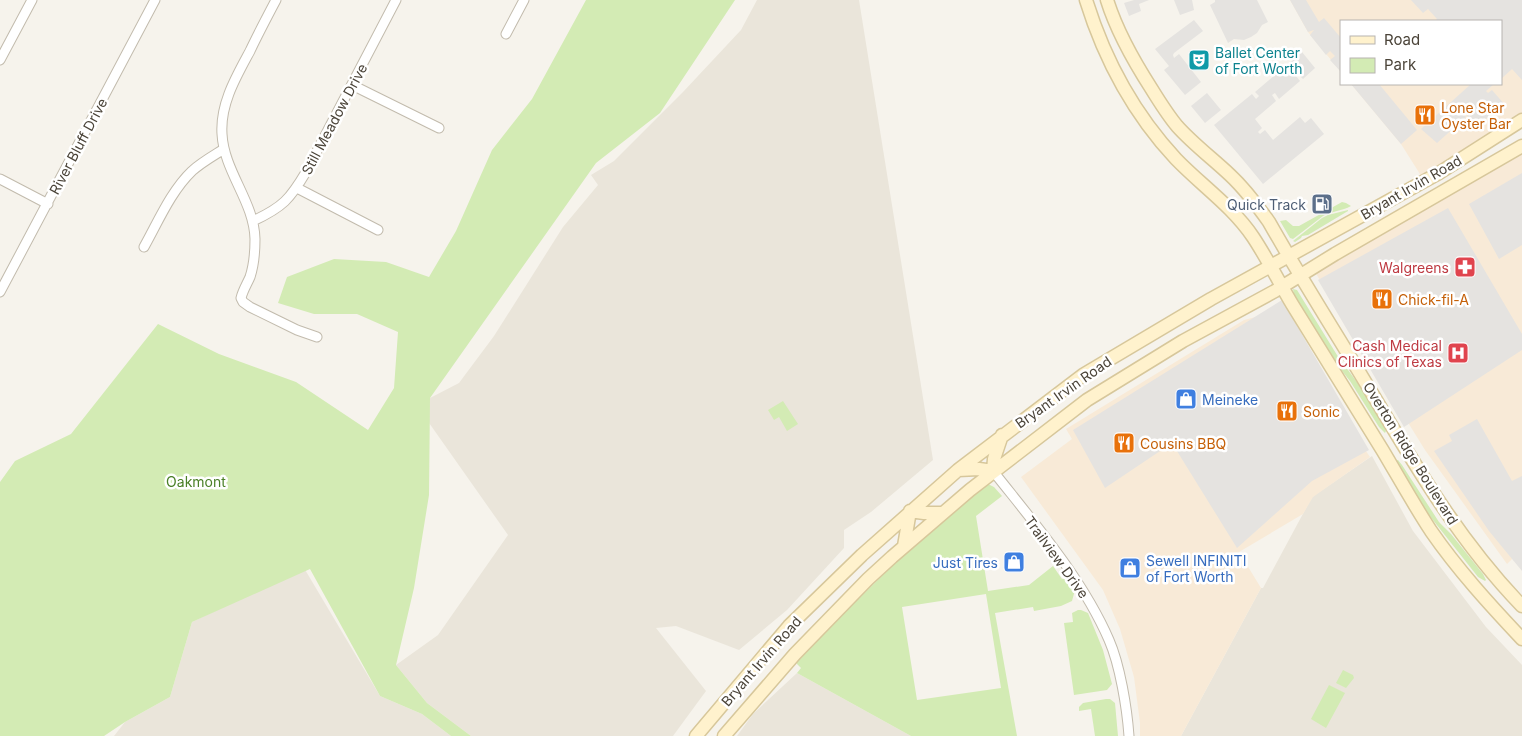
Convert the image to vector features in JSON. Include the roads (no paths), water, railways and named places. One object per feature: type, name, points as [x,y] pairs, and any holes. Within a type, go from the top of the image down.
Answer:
[{"type":"main road","name":"Overton Ridge Boulevard","points":[[1086,0],[1104,51],[1116,74],[1158,138],[1193,176],[1228,207],[1253,237],[1432,533],[1488,603],[1522,639]]},
{"type":"main road","name":"Overton Ridge Boulevard","points":[[1107,0],[1120,34],[1158,100],[1175,124],[1189,139],[1244,189],[1269,222],[1401,441],[1454,522],[1481,559],[1522,606]]},
{"type":"main road","name":"Bryant Irvin Road","points":[[696,736],[789,626],[862,554],[958,470],[1082,375],[1211,299],[1439,173],[1522,120]]},
{"type":"main road","points":[[1158,138],[1175,124]]},
{"type":"main road","name":"Bryant Irvin Road","points":[[724,736],[796,654],[868,579],[942,512],[1087,400],[1183,341],[1282,286],[1522,146]]},
{"type":"main road","points":[[1125,349],[1139,369]]},
{"type":"main road","points":[[958,470],[979,469],[993,471],[994,459],[1002,435]]},
{"type":"main road","points":[[1384,453],[1401,441]]},
{"type":"main road","points":[[904,546],[910,511],[924,513],[942,512]]},
{"type":"main road","points":[[1488,603],[1506,589]]},
{"type":"street","points":[[0,60],[4,43],[32,0]]},
{"type":"street","name":"River Bluff Drive","points":[[0,292],[155,0]]},
{"type":"street","points":[[276,0],[236,79],[225,105],[223,115],[222,133],[224,149],[231,171],[248,204],[255,238],[250,277],[240,298],[250,307],[297,330],[317,337]]},
{"type":"street","name":"Still Meadow Drive","points":[[253,221],[284,203],[297,188],[396,0]]},
{"type":"street","points":[[506,34],[524,0]]},
{"type":"street","points":[[352,85],[439,128]]},
{"type":"street","points":[[144,247],[170,201],[191,172],[208,158],[224,149]]},
{"type":"street","points":[[0,179],[48,204]]},
{"type":"street","points":[[297,188],[378,230]]},
{"type":"street","name":"Trailview Drive","points":[[993,471],[1070,571],[1106,632],[1118,671],[1129,736]]},
{"type":"place","name":"Ballet Center of Fort Worth","points":[[1199,60]]},
{"type":"place","name":"Lone Star Oyster Bar","points":[[1425,115]]},
{"type":"place","name":"Quick Track","points":[[1322,204]]},
{"type":"place","name":"Walgreens","points":[[1465,267]]},
{"type":"place","name":"Chick-fil-A","points":[[1382,299]]},
{"type":"place","name":"Cash Medical Clinics of Texas","points":[[1458,353]]},
{"type":"place","name":"Meineke","points":[[1186,399]]},
{"type":"place","name":"Sonic","points":[[1287,411]]},
{"type":"place","name":"Cousins BBQ","points":[[1124,443]]},
{"type":"place","name":"Just Tires","points":[[1014,562]]},
{"type":"place","name":"Sewell INFINITI of Fort Worth","points":[[1130,568]]},
{"type":"park label","name":"Oakmont","points":[[196,481]]}]
